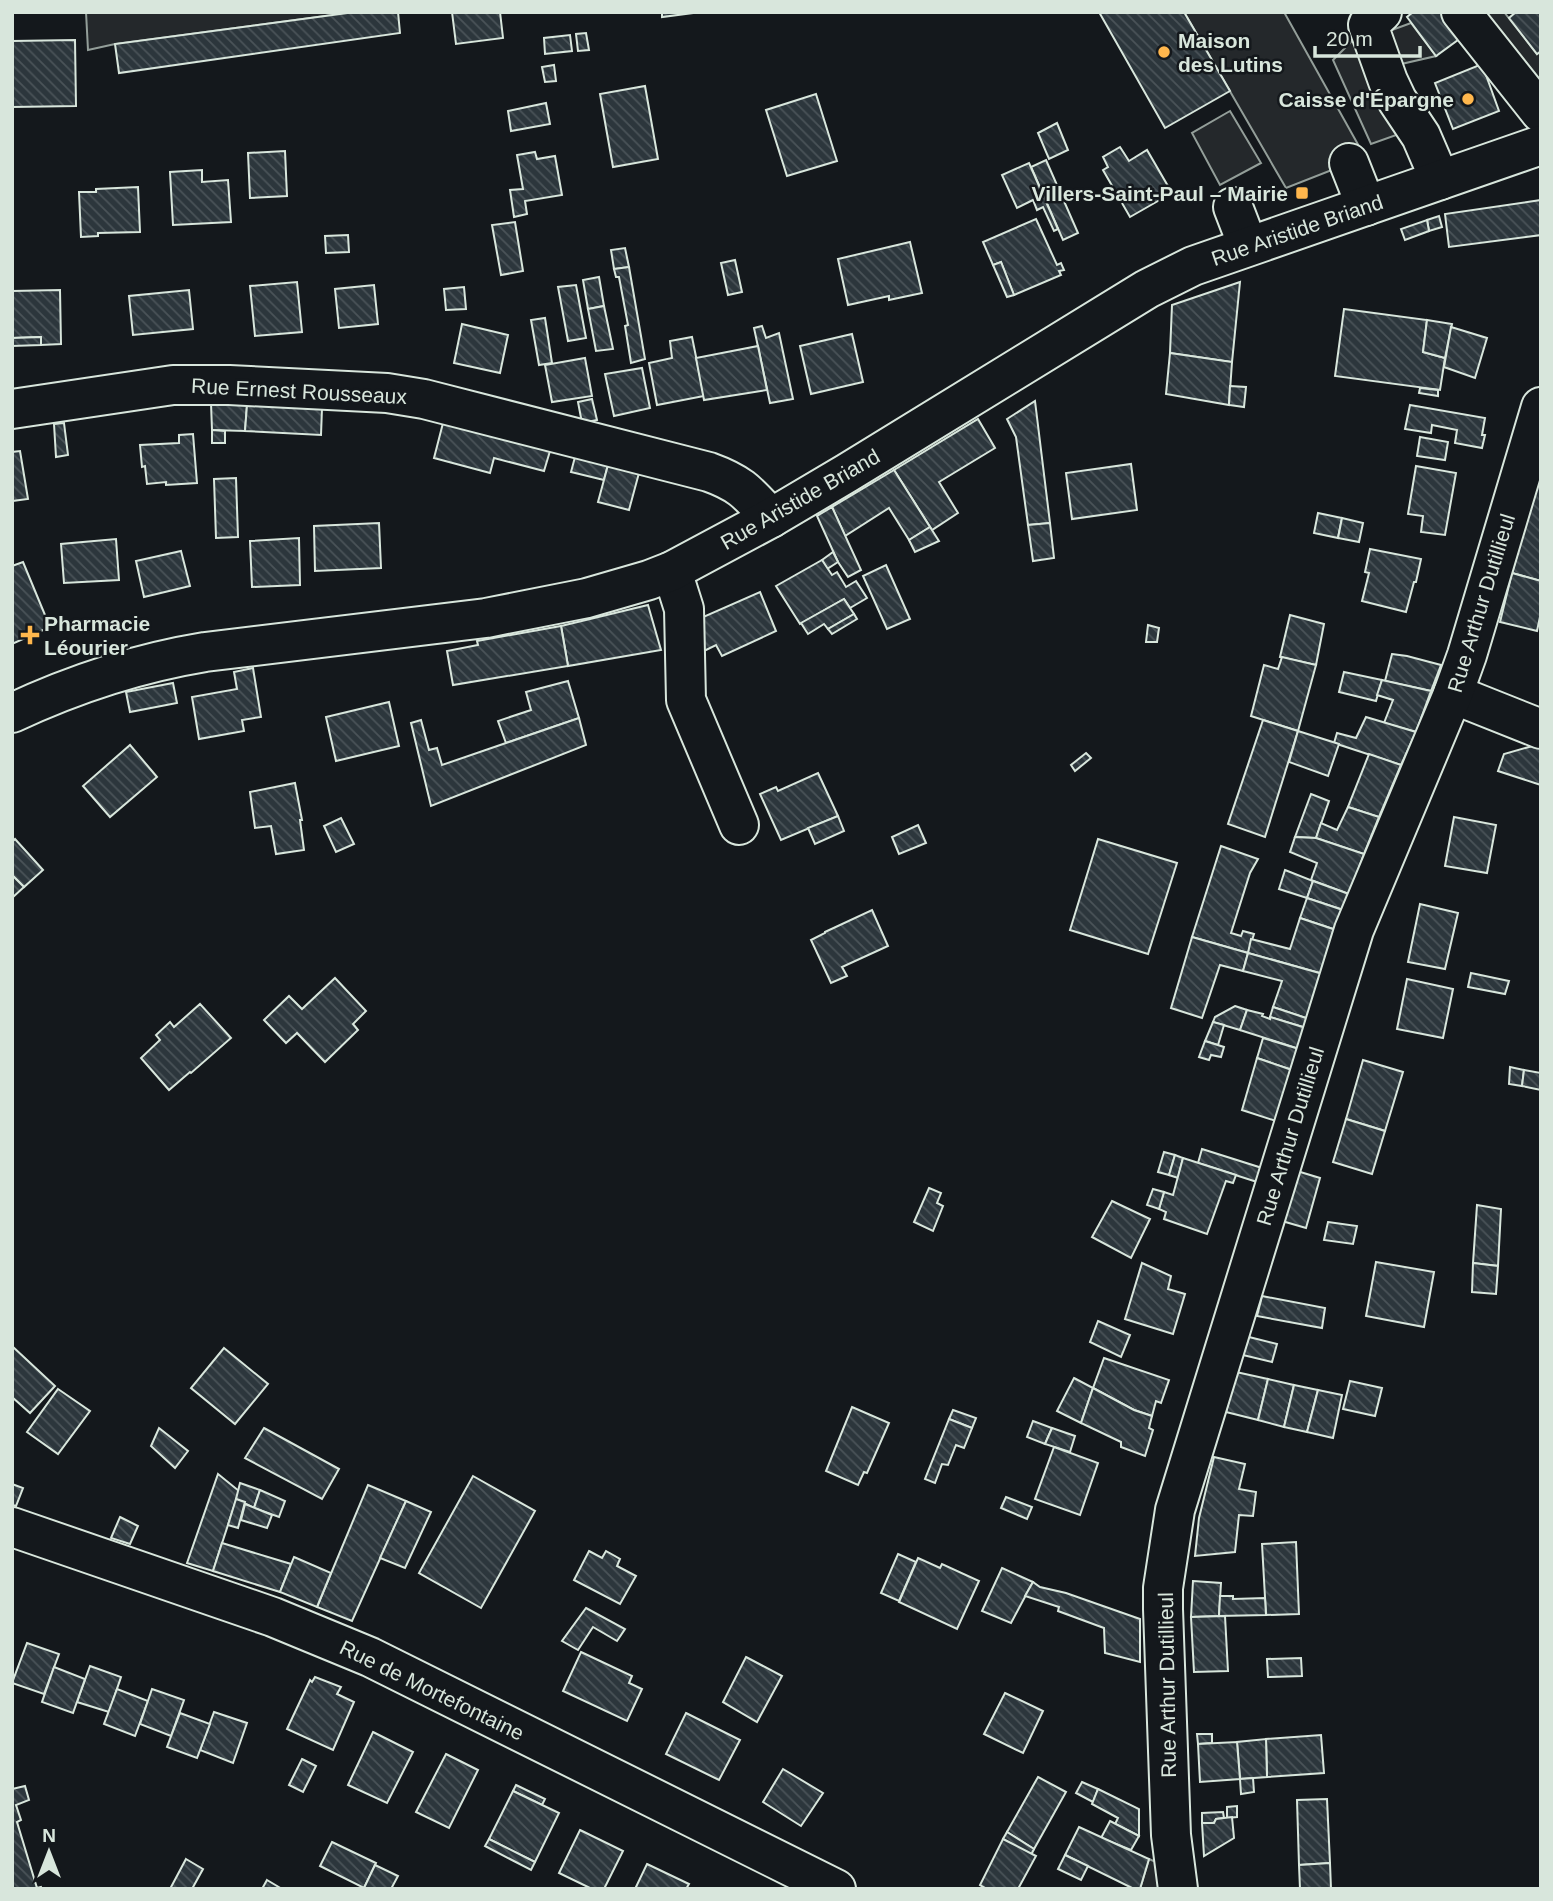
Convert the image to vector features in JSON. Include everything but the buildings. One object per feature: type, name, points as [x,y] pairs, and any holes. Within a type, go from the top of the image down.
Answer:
[{"type":"street","points":[[1382,12],[1368,25],[1388,81],[1397,100],[1422,136],[1440,180]]},
{"type":"street","points":[[1461,12],[1541,113]]},
{"type":"street","name":"Rue Aristide Briand","points":[[12,713],[78,685],[141,664],[174,657],[486,618],[587,598],[649,580],[672,571],[771,518],[1147,289],[1193,266],[1541,145]]},
{"type":"street","points":[[1349,163],[1366,206]]},
{"type":"street","points":[[1233,207],[1248,246]]},
{"type":"street","name":"Rue Ernest Rousseaux","points":[[12,409],[173,385],[229,385],[405,395],[716,475],[736,482],[771,518]]},
{"type":"street","name":"Rue Arthur Dutillieul","points":[[1178,1889],[1171,1835],[1163,1608],[1163,1588],[1175,1510],[1354,930],[1453,694],[1541,407]]},
{"type":"street","points":[[672,571],[684,609],[686,699],[739,825]]},
{"type":"street","points":[[1453,694],[1541,729]]},
{"type":"street","name":"Rue de Mortefontaine","points":[[12,1527],[273,1617],[370,1657],[836,1889]]},
{"type":"shaded area","points":[[86,12],[355,12],[115,44],[88,50]]},
{"type":"shaded area","points":[[1184,12],[1284,12],[1365,157],[1286,188]]},
{"type":"shaded area","points":[[1474,12],[1504,12],[1537,54],[1541,51],[1541,98]]},
{"type":"shaded area","points":[[1411,23],[1436,56],[1384,68],[1416,128],[1371,144],[1333,60],[1368,25],[1373,37]]},
{"type":"shaded area","points":[[1230,111],[1261,163],[1220,185],[1192,133]]},
{"type":"shaded area","points":[[1149,1859],[1163,1865],[1167,1889],[1140,1889]]},
{"type":"place","name":"Maison des Lutins","points":[[1164,52]]},
{"type":"place","name":"Caisse d'Épargne","points":[[1468,99]]},
{"type":"place","name":"Villers-Saint-Paul – Mairie","points":[[1302,193]]},
{"type":"place","name":"Pharmacie Léourier","points":[[30,635]]}]
